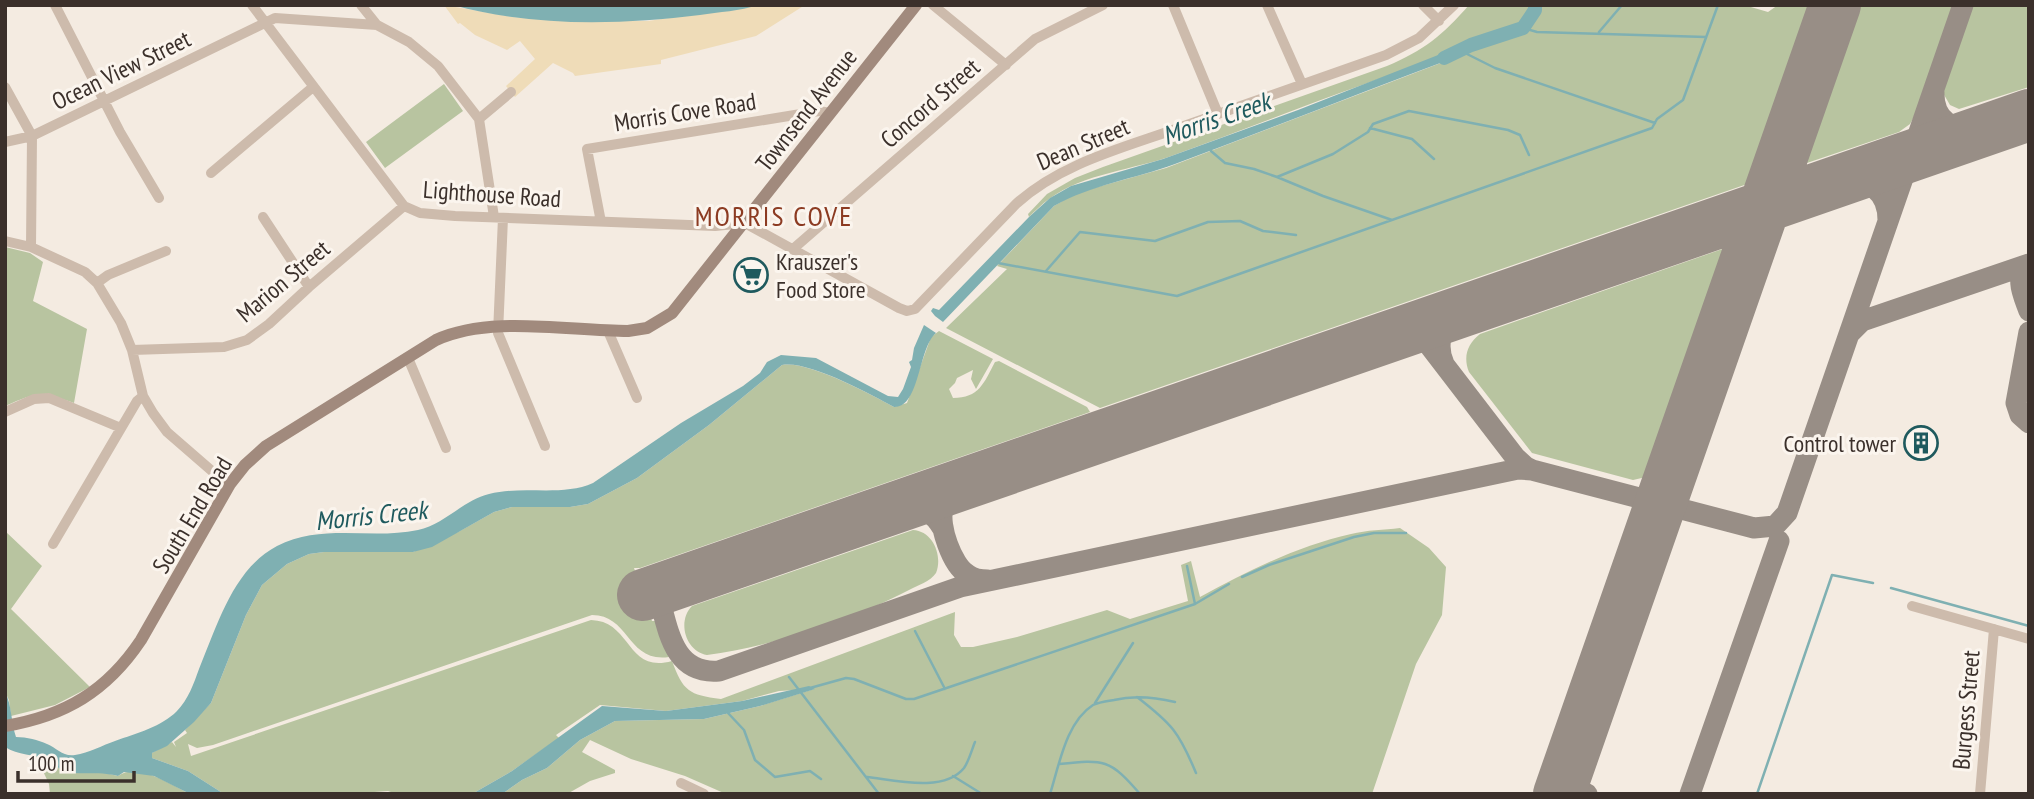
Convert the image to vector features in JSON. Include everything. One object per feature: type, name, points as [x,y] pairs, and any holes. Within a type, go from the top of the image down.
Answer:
[{"type":"main road","name":"Townsend Avenue","points":[[436,340],[470,328],[499,326],[608,331],[647,328],[659,323],[672,313],[745,223],[916,5]]},
{"type":"main road","name":"South End Road","points":[[10,726],[41,719],[74,704],[109,680],[126,662],[156,615],[230,484],[245,465],[266,446],[436,340]]},
{"type":"street","points":[[55,5],[120,132],[159,198]]},
{"type":"street","name":"Lighthouse Road","points":[[252,5],[404,206],[420,214],[715,226],[745,223]]},
{"type":"street","points":[[361,5],[377,25],[409,42],[438,66],[479,119],[499,218],[498,334],[545,446]]},
{"type":"street","points":[[933,5],[1006,65]]},
{"type":"street","name":"Concord Street","points":[[793,249],[1045,32],[1103,5]]},
{"type":"street","points":[[1172,5],[1218,114]]},
{"type":"street","points":[[1267,5],[1302,84]]},
{"type":"street","points":[[1423,5],[1439,21]]},
{"type":"street","name":"Dean Street","points":[[793,249],[899,308],[906,311],[915,309],[1033,188],[1077,165],[1386,55],[1413,42],[1454,5]]},
{"type":"street","name":"Ocean View Street","points":[[5,142],[32,136],[275,18],[377,25]]},
{"type":"street","points":[[5,87],[32,136],[31,247]]},
{"type":"street","points":[[211,173],[313,88]]},
{"type":"street","points":[[479,119],[511,92]]},
{"type":"street","name":"Morris Cove Road","points":[[601,222],[587,149],[820,111],[830,113]]},
{"type":"street","name":"Marion Street","points":[[132,350],[224,347],[247,340],[269,324],[404,206]]},
{"type":"street","points":[[263,217],[309,287]]},
{"type":"street","points":[[745,223],[793,249]]},
{"type":"street","points":[[5,241],[31,247],[85,272],[97,283],[108,297],[132,350],[143,396],[167,432],[230,484]]},
{"type":"street","points":[[97,283],[108,275],[166,251]]},
{"type":"street","points":[[608,331],[637,398]]},
{"type":"street","points":[[408,358],[446,448]]},
{"type":"street","points":[[53,544],[137,401],[143,396]]},
{"type":"street","points":[[5,412],[34,399],[49,398],[121,428]]},
{"type":"street","points":[[1912,606],[2029,639]]},
{"type":"street","name":"Burgess Street","points":[[1980,794],[1994,629]]},
{"type":"street","points":[[681,783],[704,794]]},
{"type":"green space","points":[[1469,5],[1744,5],[1768,12],[1778,5],[1815,5],[1753,182],[1100,408],[946,328],[1007,269],[997,266],[1054,206],[1076,193],[1166,168],[1459,56],[1461,51],[1174,155],[1078,183],[1049,199],[1029,217],[1028,214],[1047,194],[1075,178],[1103,167],[1387,66],[1432,41]]},
{"type":"green space","points":[[1852,5],[1954,5],[1918,109],[1910,124],[1899,132],[1795,167]]},
{"type":"green space","points":[[1973,5],[2029,5],[2029,87],[1959,109],[1950,105],[1943,93]]},
{"type":"green space","points":[[444,84],[463,111],[385,168],[366,142]]},
{"type":"green space","points":[[1731,246],[1654,468],[1646,477],[1633,480],[1532,453],[1469,372],[1467,351],[1480,334]]},
{"type":"green space","points":[[5,247],[30,253],[43,262],[33,301],[87,329],[74,403],[53,396],[39,395],[5,406]]},
{"type":"green space","points":[[939,331],[993,359],[976,389],[971,379],[973,370],[957,378],[949,389],[953,398],[969,395],[980,388],[995,362],[999,361],[1087,407],[1090,412],[634,568],[652,621],[657,621],[669,657],[655,657],[645,653],[614,622],[592,615],[213,745],[197,748],[188,744],[191,756],[591,620],[614,629],[646,660],[657,663],[672,661],[680,679],[689,690],[701,696],[721,699],[955,612],[954,635],[961,647],[973,647],[1017,637],[1107,610],[1130,619],[1188,601],[1181,565],[1191,561],[1200,597],[1254,569],[1312,545],[1357,533],[1400,528],[1429,548],[1446,567],[1442,615],[1416,664],[1372,794],[726,794],[685,776],[631,759],[590,740],[582,752],[615,770],[615,773],[590,781],[567,794],[502,794],[522,780],[547,768],[580,740],[615,721],[704,719],[760,706],[814,689],[779,691],[742,701],[666,711],[600,705],[556,735],[559,738],[512,771],[472,794],[397,794],[388,791],[347,794],[224,794],[188,771],[152,758],[152,753],[172,742],[176,747],[174,742],[187,733],[185,730],[211,703],[246,615],[262,585],[287,564],[309,554],[324,552],[413,552],[494,512],[512,507],[570,507],[588,504],[637,478],[709,425],[782,365],[793,365],[822,373],[894,407],[907,403],[931,337]]},
{"type":"green space","points":[[913,530],[926,535],[937,552],[936,573],[924,583],[837,622],[757,646],[707,655],[693,648],[689,642],[684,627],[687,612],[692,606]]},
{"type":"green space","points":[[5,531],[42,566],[11,609],[90,687],[55,705],[11,716],[5,692]]},
{"type":"green space","points":[[36,756],[70,773],[101,772],[118,776],[126,772],[145,773],[190,794],[50,794],[49,784]]},
{"type":"sand","points":[[444,5],[513,17],[562,21],[648,21],[758,5],[805,5],[756,36],[661,60],[661,64],[575,76],[553,63],[515,97],[506,86],[535,59],[520,41],[507,50],[475,35],[458,24]]},
{"type":"water","points":[[453,5],[758,5],[700,15],[638,21],[576,22],[514,17]]},
{"type":"water","points":[[1456,48],[1461,51],[1459,56],[1175,164],[1098,187],[1054,206],[943,322],[931,311],[933,308],[939,310],[1050,198],[1071,186],[1163,159]]},
{"type":"water","points":[[924,325],[936,333],[926,351],[914,388],[903,405],[894,407],[823,373],[793,365],[782,365],[709,425],[637,478],[588,504],[570,507],[512,507],[494,512],[432,547],[413,552],[324,552],[309,554],[287,564],[262,585],[246,615],[211,703],[167,746],[152,753],[152,758],[188,771],[224,794],[190,794],[154,776],[124,772],[118,776],[69,772],[43,758],[5,747],[5,692],[16,737],[40,741],[71,755],[85,753],[171,717],[181,707],[190,691],[228,600],[249,569],[277,546],[311,535],[400,533],[418,530],[489,494],[515,490],[568,489],[593,483],[681,423],[743,386],[760,373],[767,362],[781,355],[816,358],[888,396],[898,397]]},
{"type":"water","points":[[809,686],[815,689],[704,719],[615,721],[580,740],[547,768],[522,780],[502,794],[472,794],[512,771],[602,706],[666,711],[742,701]]},
{"type":"waterway","name":"Morris Creek","points":[[1444,58],[1471,45],[1523,28],[1535,10],[1535,5]]},
{"type":"waterway","points":[[1599,32],[1622,5]]},
{"type":"waterway","points":[[998,263],[1177,296],[1652,128],[1657,119],[1683,100],[1718,5]]},
{"type":"waterway","points":[[1763,5],[1773,5]]},
{"type":"waterway","points":[[1523,28],[1537,32],[1706,37]]},
{"type":"waterway","points":[[1461,51],[1495,68],[1655,123]]},
{"type":"waterway","points":[[1277,177],[1333,154],[1368,132],[1373,124],[1409,111],[1508,130],[1520,135],[1529,155]]},
{"type":"waterway","points":[[1370,128],[1412,139],[1434,159]]},
{"type":"waterway","points":[[1211,151],[1225,163],[1254,169],[1392,220]]},
{"type":"waterway","points":[[1046,271],[1080,232],[1155,241],[1208,222],[1240,221],[1263,231],[1296,235]]},
{"type":"waterway","points":[[1242,577],[1269,565],[1354,537],[1374,533],[1406,533]]},
{"type":"waterway","points":[[1187,566],[1195,604]]},
{"type":"waterway","points":[[1757,794],[1832,575],[1873,583]]},
{"type":"waterway","points":[[810,688],[846,678],[906,699],[914,699],[1195,604],[1229,584]]},
{"type":"waterway","points":[[1891,588],[2029,626]]},
{"type":"waterway","points":[[915,631],[945,689]]},
{"type":"waterway","points":[[1095,703],[1133,643]]},
{"type":"waterway","points":[[789,677],[879,794]]},
{"type":"waterway","points":[[1137,697],[1159,714],[1173,730],[1196,773]]},
{"type":"waterway","points":[[1050,794],[1070,733],[1076,722],[1093,705],[1137,697],[1175,702]]},
{"type":"waterway","points":[[728,713],[744,730],[755,760],[775,777],[810,771],[821,779]]},
{"type":"waterway","points":[[867,777],[918,783],[944,780],[955,776],[964,768],[975,742]]},
{"type":"waterway","points":[[1059,764],[1105,764],[1121,774],[1140,794]]},
{"type":"waterway","points":[[953,776],[982,794]]},
{"type":"taxiway","points":[[657,590],[669,633],[681,657],[703,670],[719,671],[960,587],[1518,469],[1532,470],[1754,528],[1775,526],[1787,513],[1963,5]]},
{"type":"taxiway","points":[[1934,92],[1941,117],[1954,127],[1980,132]]},
{"type":"taxiway","points":[[1842,180],[1861,182],[1881,194],[1888,220]]},
{"type":"taxiway","points":[[2029,264],[2021,281],[2022,293],[2029,311]]},
{"type":"taxiway","points":[[1850,333],[1862,321],[2029,264]]},
{"type":"taxiway","points":[[1444,364],[1440,343],[1447,324],[1457,313]]},
{"type":"taxiway","points":[[2029,332],[2016,403],[2020,415],[2029,423]]},
{"type":"taxiway","points":[[1394,334],[1416,337],[1429,345],[1515,457],[1532,470]]},
{"type":"taxiway","points":[[958,485],[947,500],[942,516],[951,554],[961,569],[972,577],[988,580]]},
{"type":"taxiway","points":[[901,505],[926,511],[943,529]]},
{"type":"taxiway","points":[[1690,794],[1779,541]]},
{"type":"taxiway","points":[[1562,785],[1587,794]]},
{"type":"runway","points":[[1559,794],[1835,5]]},
{"type":"runway","points":[[643,595],[2029,115]]},
{"type":"place","name":"Krauszer's Food Store","points":[[751,275]]},
{"type":"place","name":"Control tower","points":[[1921,443]]},
{"type":"district","name":"MORRIS COVE","points":[[774,215]]}]
